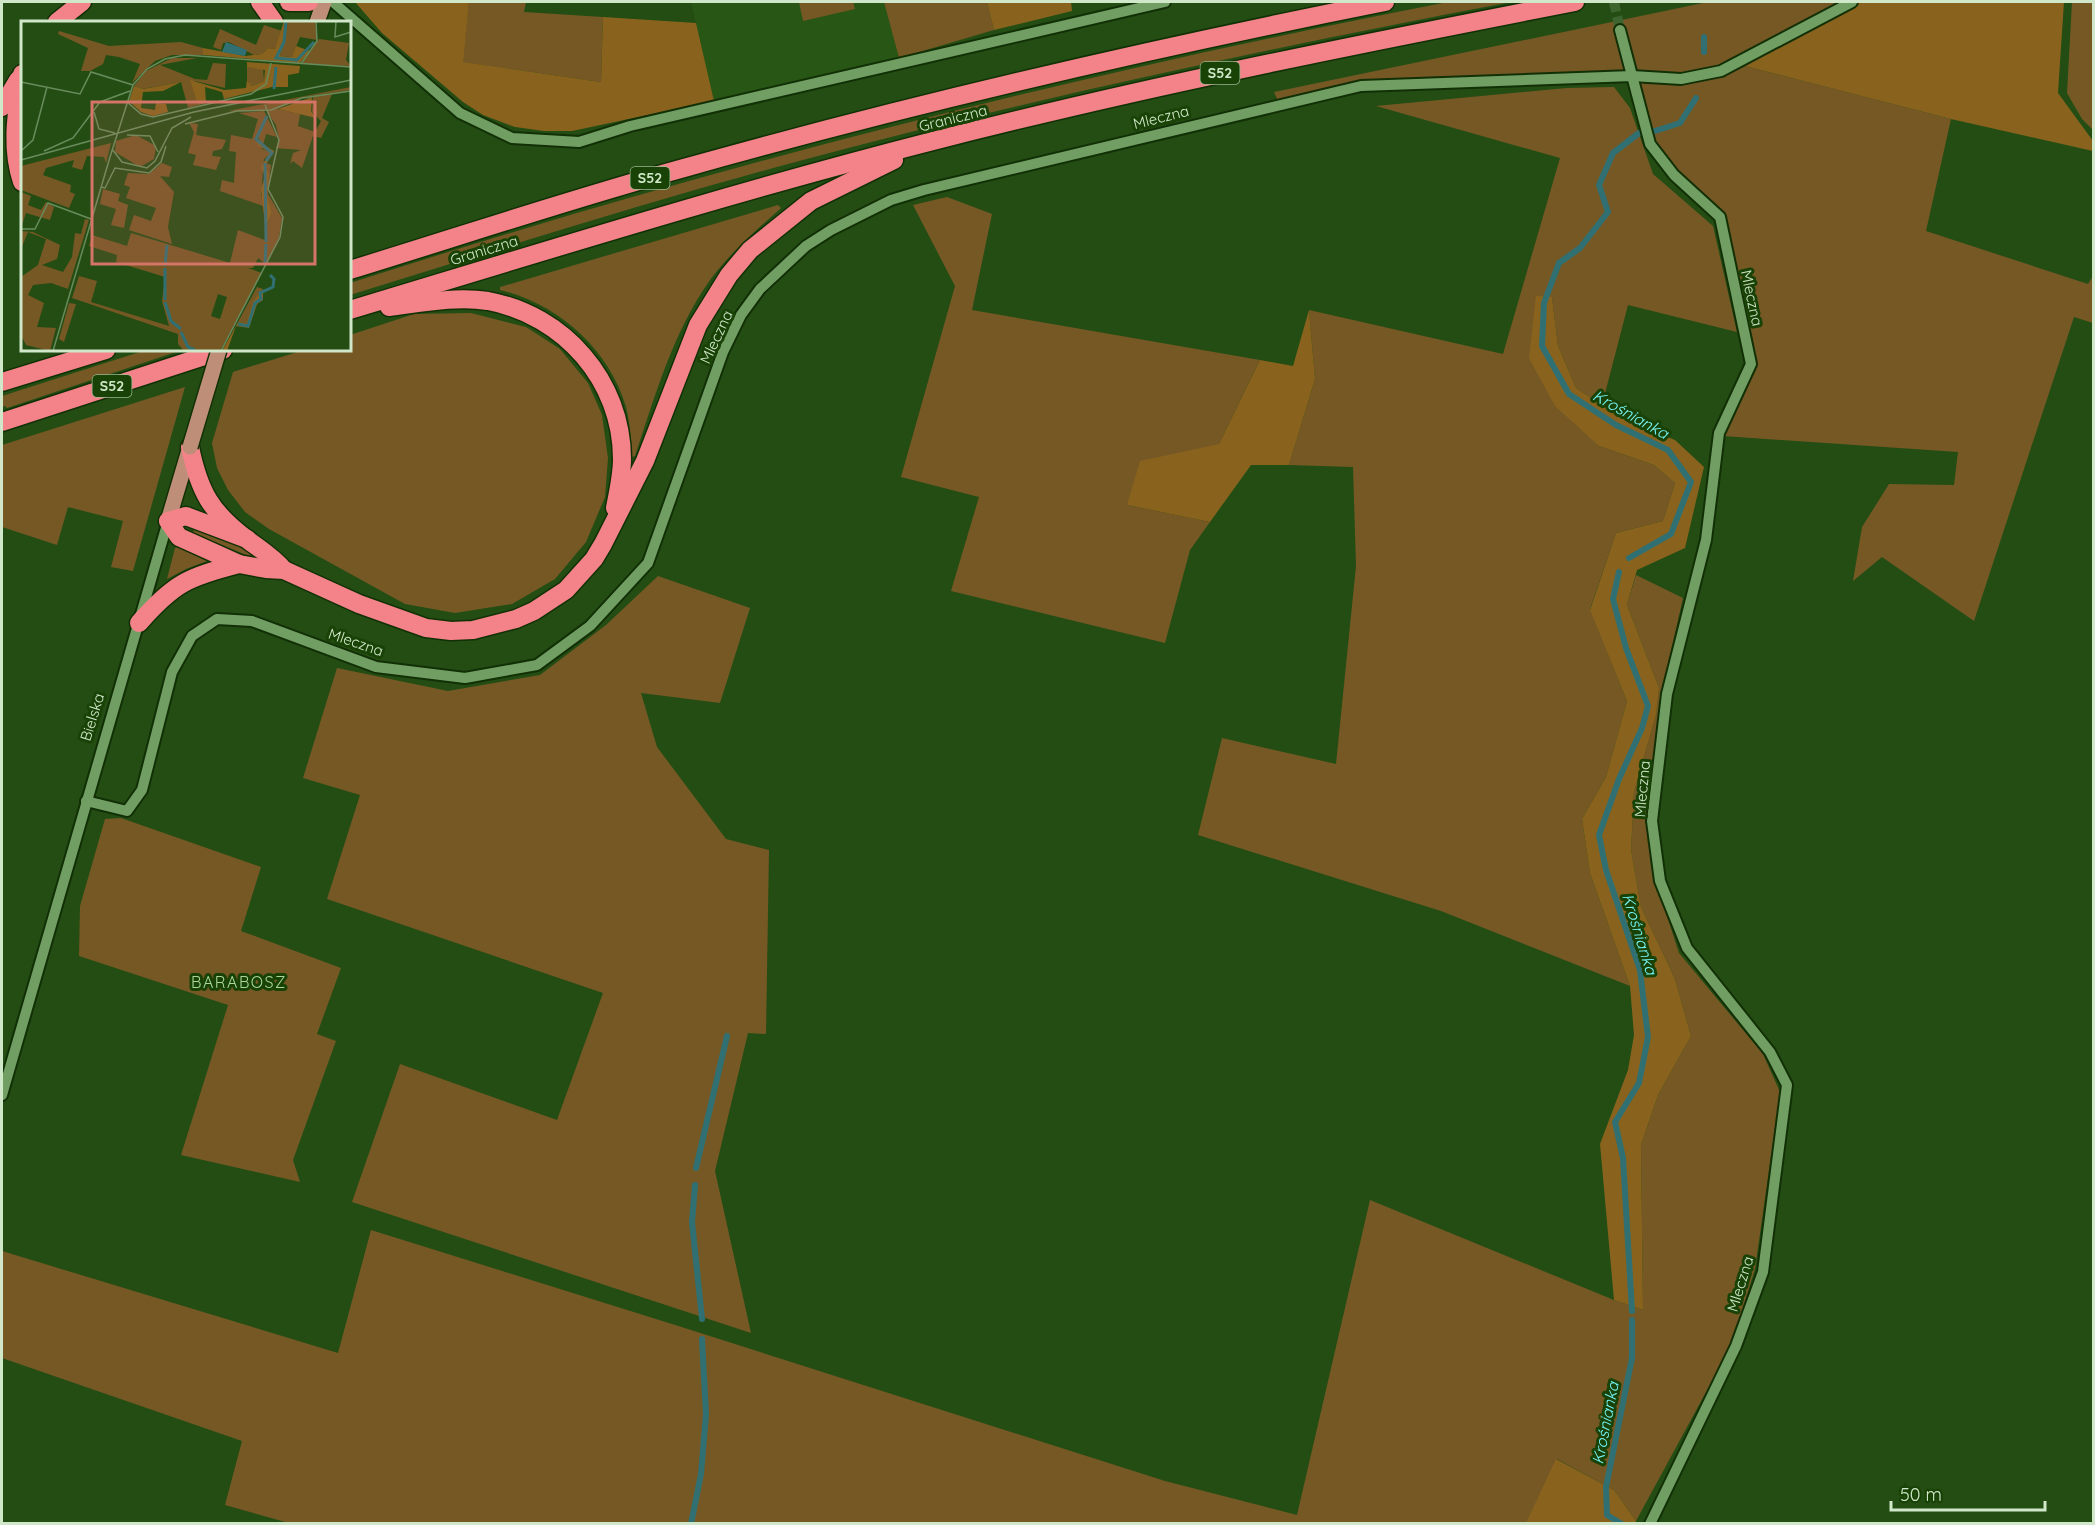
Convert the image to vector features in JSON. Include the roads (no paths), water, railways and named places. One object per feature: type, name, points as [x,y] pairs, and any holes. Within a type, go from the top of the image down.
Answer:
[{"type":"highway","points":[[58,21],[82,2]]},
{"type":"highway","points":[[260,2],[273,21]]},
{"type":"highway","points":[[289,2],[309,2]]},
{"type":"highway","name":"Graniczna","points":[[351,270],[682,168],[874,117],[1141,52],[1384,2]]},
{"type":"highway","name":"Graniczna","points":[[351,311],[630,224],[928,142],[1336,48],[1575,2]]},
{"type":"highway","points":[[2,107],[21,75]]},
{"type":"highway","points":[[21,79],[15,118],[14,150],[21,178]]},
{"type":"highway","points":[[247,539],[186,516],[168,521],[179,537],[239,564],[284,570],[359,604],[426,628],[473,630],[516,619],[553,600],[581,574],[603,544],[645,461],[698,325],[729,274],[750,250],[811,201],[928,142]]},
{"type":"highway","points":[[351,311],[434,301],[462,299],[488,301],[531,315],[549,324],[568,339],[595,370],[606,390],[614,409],[620,435],[622,459],[619,488],[614,517],[603,544]]},
{"type":"highway","name":"S52","points":[[2,382],[103,351]]},
{"type":"highway","name":"S52","points":[[2,422],[218,351]]},
{"type":"highway","points":[[190,447],[196,475],[210,503],[247,539],[273,557],[284,570]]},
{"type":"highway","points":[[139,623],[161,598],[178,585],[201,574],[239,564]]},
{"type":"main road","points":[[317,21],[324,2]]},
{"type":"main road","name":"Bielska","points":[[168,521],[221,351]]},
{"type":"street","points":[[333,2],[460,113],[512,138],[579,142],[630,126],[1165,2]]},
{"type":"street","points":[[1632,76],[1681,79],[1721,71],[1852,2]]},
{"type":"street","name":"Mleczna","points":[[1620,30],[1650,144],[1674,175],[1720,217],[1751,364],[1719,433],[1706,540],[1667,694],[1652,820],[1660,881],[1687,948],[1770,1052],[1787,1085],[1763,1272],[1736,1346],[1650,1524]]},
{"type":"street","name":"Mleczna","points":[[86,801],[127,811],[142,790],[172,672],[192,636],[218,619],[252,621],[376,667],[465,678],[537,664],[590,626],[648,563],[719,362],[741,315],[760,289],[806,246],[863,212],[891,200],[933,188],[1361,86],[1632,76]]},
{"type":"street","name":"Bielska","points":[[2,1095],[168,521]]},
{"type":"waterway","name":"Krośnianka","points":[[1704,37],[1704,52]]},
{"type":"waterway","name":"Krośnianka","points":[[1629,558],[1671,534],[1691,482],[1668,450],[1616,425],[1569,394],[1542,346],[1544,303],[1559,263],[1580,248],[1608,212],[1599,185],[1613,153],[1639,133],[1655,131],[1680,123],[1696,98]]},
{"type":"waterway","name":"Krośnianka","points":[[1619,572],[1613,599],[1626,648],[1648,706],[1642,728],[1619,779],[1599,835],[1606,870],[1640,970],[1648,1037],[1639,1083],[1615,1122],[1623,1158],[1632,1311]]},
{"type":"waterway","points":[[696,1168],[727,1036]]},
{"type":"waterway","points":[[695,1185],[692,1222],[702,1319]]},
{"type":"waterway","name":"Krośnianka","points":[[1622,1524],[1607,1515],[1606,1487],[1632,1358],[1632,1320]]},
{"type":"waterway","points":[[691,1524],[701,1474],[706,1414],[702,1339]]},
{"type":"tunnel","points":[[1614,2],[1620,30]]},
{"type":"district","name":"BARABOSZ","points":[[239,982]]}]
